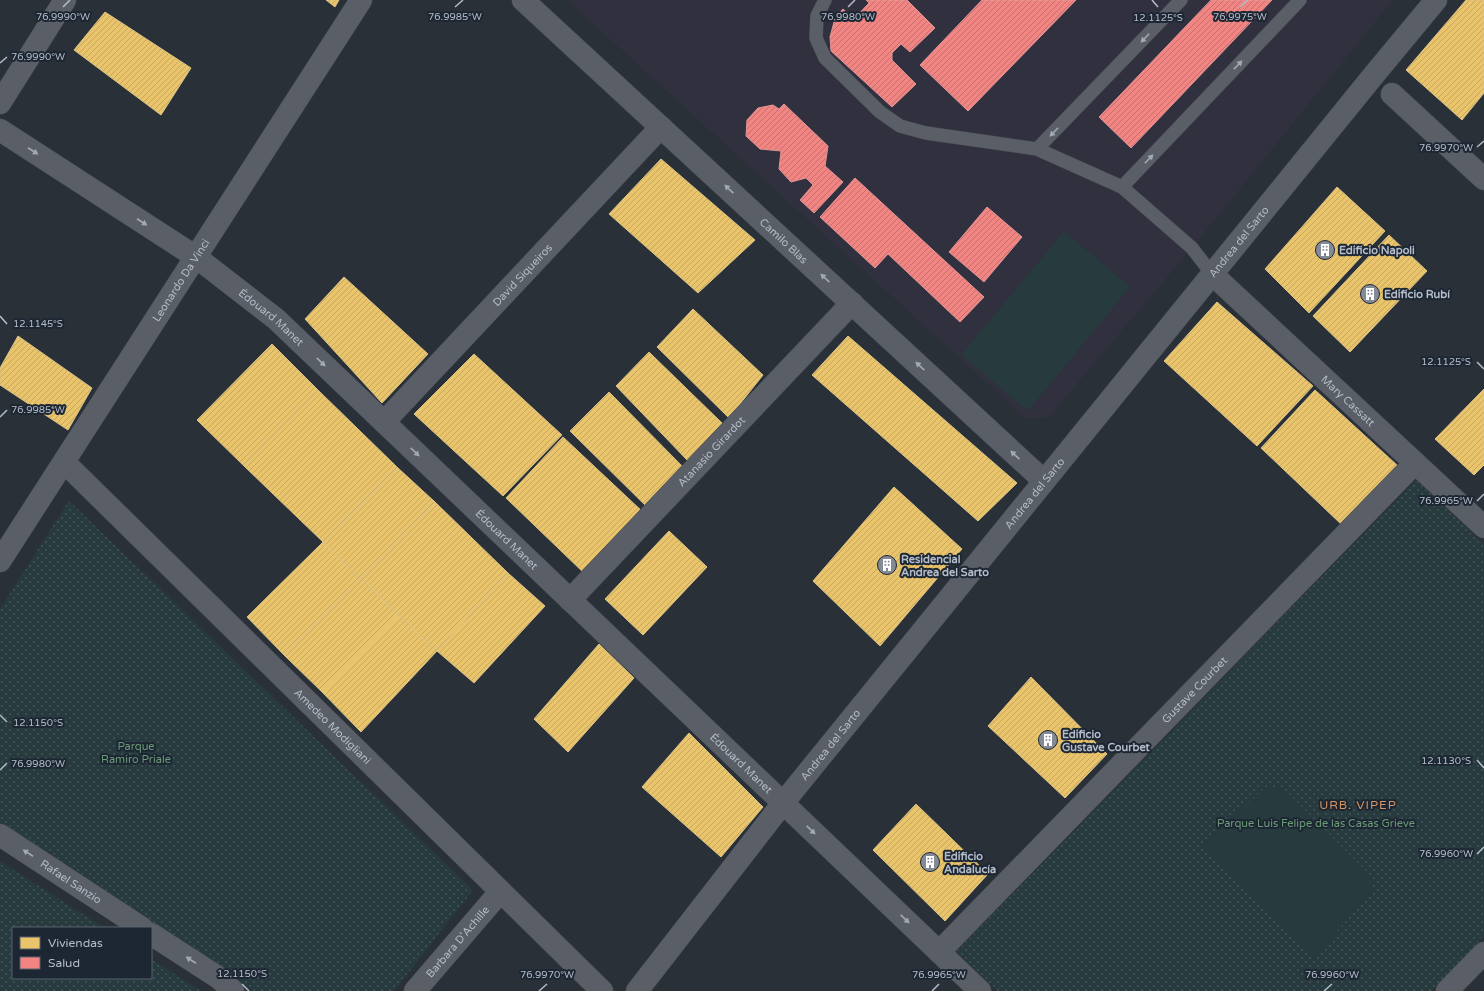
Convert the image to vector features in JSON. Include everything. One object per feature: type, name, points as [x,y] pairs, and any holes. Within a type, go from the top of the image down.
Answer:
[{"type":"street","points":[[0,102],[65,0]]},
{"type":"street","name":"Leonardo Da Vinci","points":[[0,561],[361,0]]},
{"type":"street","name":"Camilo Blas","points":[[524,0],[1044,481]]},
{"type":"street","name":"Andrea del Sarto","points":[[637,991],[783,803],[1436,0]]},
{"type":"street","points":[[1392,94],[1484,179]]},
{"type":"street","name":"David Siqueiros","points":[[384,422],[661,127]]},
{"type":"street","name":"Édouard Manet","points":[[0,130],[196,257],[276,319],[980,991]]},
{"type":"street","name":"Mary Cassatt","points":[[1212,274],[1484,527]]},
{"type":"street","name":"Atanasio Girardot","points":[[570,600],[852,303]]},
{"type":"street","name":"Amedeo Modigliani","points":[[64,462],[602,991]]},
{"type":"street","name":"Gustave Courbet","points":[[939,952],[1415,462]]},
{"type":"street","name":"Rafael Sanzio","points":[[0,835],[140,927]]},
{"type":"street","name":"Barbara D'Achille","points":[[415,991],[500,892]]},
{"type":"street","points":[[152,935],[219,978],[233,991]]},
{"type":"street","points":[[1447,991],[1484,953]]},
{"type":"lane","points":[[825,0],[817,16],[816,38],[825,58],[880,112],[900,126],[926,133],[1037,149],[1122,187],[1192,248],[1212,274]]},
{"type":"lane","points":[[1037,149],[1182,0]]},
{"type":"lane","points":[[1122,187],[1300,0]]},
{"type":"shaded area","points":[[567,0],[1393,0],[1192,248],[1049,417],[1036,419],[1024,417]]},
{"type":"green space","points":[[1064,231],[1130,287],[1028,411],[961,355]]},
{"type":"green space","name":"Parque Luis Felipe de las Casas Grieve","points":[[1416,480],[1484,544],[1484,936],[1431,991],[997,991],[956,952]]},
{"type":"green space","name":"Parque Ramiro Priale","points":[[69,501],[473,890],[394,991],[252,991],[235,978],[0,826],[0,609]]},
{"type":"green space","points":[[1267,786],[1284,789],[1370,875],[1371,892],[1314,958],[1202,846]]},
{"type":"green space","points":[[0,861],[102,927],[12,927],[12,979],[152,979],[152,960],[201,991],[0,991]]},
{"type":"building: Viviendas","points":[[326,0],[339,0],[335,7]]},
{"type":"building: Viviendas","points":[[1466,0],[1484,0],[1484,93],[1462,120],[1406,70]]},
{"type":"building: Viviendas","points":[[105,12],[191,68],[161,115],[74,50]]},
{"type":"building: Viviendas","points":[[661,159],[755,240],[698,293],[609,214]]},
{"type":"building: Viviendas","name":"Edificio Napoli","points":[[1337,187],[1385,231],[1309,313],[1265,269]]},
{"type":"building: Viviendas","name":"Edificio Rubí","points":[[1389,235],[1427,271],[1350,352],[1313,316]]},
{"type":"building: Viviendas","points":[[344,277],[428,354],[382,403],[305,319]]},
{"type":"building: Viviendas","points":[[1217,302],[1313,386],[1257,446],[1164,361]]},
{"type":"building: Viviendas","points":[[693,309],[763,375],[729,418],[657,347]]},
{"type":"building: Viviendas","points":[[18,336],[92,388],[68,430],[0,385],[0,368]]},
{"type":"building: Viviendas","points":[[848,336],[1017,483],[978,521],[812,375]]},
{"type":"building: Viviendas","points":[[272,344],[319,391],[244,466],[197,420]]},
{"type":"building: Viviendas","points":[[649,352],[723,424],[688,461],[616,386]]},
{"type":"building: Viviendas","points":[[474,354],[562,435],[503,496],[414,414]]},
{"type":"building: Viviendas","points":[[1484,389],[1484,465],[1474,475],[1435,439]]},
{"type":"building: Viviendas","points":[[1315,390],[1398,466],[1342,525],[1261,448]]},
{"type":"building: Viviendas","points":[[319,391],[398,468],[323,542],[244,466]]},
{"type":"building: Viviendas","points":[[609,392],[684,468],[648,508],[570,431]]},
{"type":"building: Viviendas","points":[[563,437],[644,513],[585,574],[506,498]]},
{"type":"building: Viviendas","points":[[398,468],[435,502],[361,579],[323,542]]},
{"type":"building: Viviendas","name":"Residencial Andrea del Sarto","points":[[894,487],[962,549],[880,646],[813,581]]},
{"type":"building: Viviendas","points":[[435,502],[508,573],[437,651],[361,579]]},
{"type":"building: Viviendas","points":[[669,531],[707,567],[643,635],[605,599]]},
{"type":"building: Viviendas","points":[[323,542],[361,579],[284,655],[247,617]]},
{"type":"building: Viviendas","points":[[508,573],[545,606],[474,683],[437,651]]},
{"type":"building: Viviendas","points":[[361,579],[399,615],[322,692],[284,655]]},
{"type":"building: Viviendas","points":[[399,615],[437,651],[361,732],[322,692]]},
{"type":"building: Viviendas","points":[[599,644],[634,678],[568,752],[534,719]]},
{"type":"building: Viviendas","name":"Edificio Gustave Courbet","points":[[1031,677],[1107,754],[1065,798],[988,726]]},
{"type":"building: Viviendas","points":[[689,733],[763,807],[721,857],[642,787]]},
{"type":"building: Viviendas","name":"Edificio Andalucía","points":[[916,804],[988,874],[945,921],[873,850]]},
{"type":"building: Salud","points":[[866,0],[907,0],[935,28],[910,52],[901,44],[892,53],[892,60],[916,84],[892,107],[831,51],[830,37],[834,22],[839,13],[843,9],[854,19],[869,3]]},
{"type":"building: Salud","points":[[982,0],[1076,0],[968,111],[920,65]]},
{"type":"building: Salud","points":[[1211,0],[1272,0],[1131,148],[1099,117]]},
{"type":"building: Salud","points":[[784,104],[828,146],[825,166],[843,182],[814,213],[800,200],[813,185],[806,178],[791,182],[779,169],[781,151],[760,149],[746,136],[747,120],[758,108],[773,105],[779,109]]},
{"type":"building: Salud","points":[[855,178],[984,297],[960,322],[888,254],[875,268],[820,217]]},
{"type":"building: Salud","points":[[987,207],[1022,237],[984,282],[949,252]]},
{"type":"place","name":"Edificio Napoli","points":[[1325,250]]},
{"type":"place","name":"Edificio Rubí","points":[[1370,294]]},
{"type":"place","name":"Residencial Andrea del Sarto","points":[[887,565]]},
{"type":"place","name":"Edificio Gustave Courbet","points":[[1048,740]]},
{"type":"place","name":"Edificio Andalucía","points":[[930,862]]},
{"type":"district","name":"URB. VIPEP","points":[[1358,805]]}]
